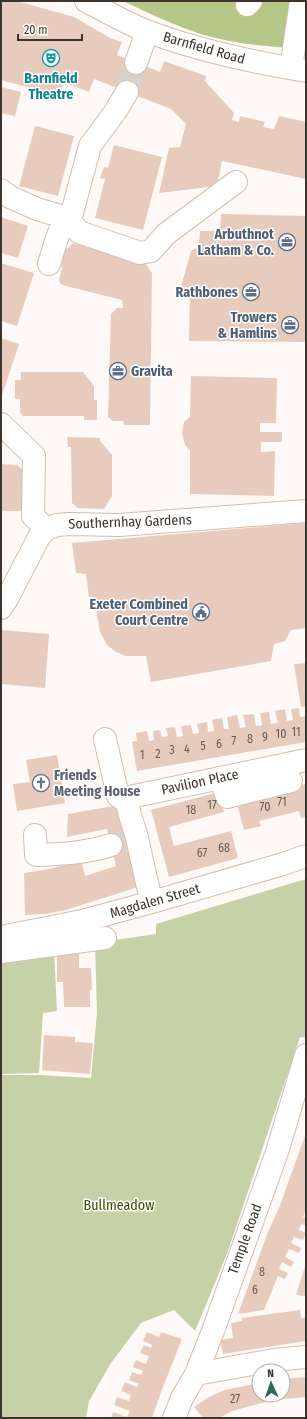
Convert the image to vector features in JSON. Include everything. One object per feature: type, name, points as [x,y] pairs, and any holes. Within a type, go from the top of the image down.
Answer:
[{"type":"street","name":"Barnfield Road","points":[[86,1],[147,32],[184,44],[247,61],[298,69]]},
{"type":"street","points":[[298,69],[301,1]]},
{"type":"street","points":[[136,63],[147,32]]},
{"type":"street","points":[[49,264],[59,231],[72,213],[90,146],[115,112],[126,92]]},
{"type":"street","points":[[1,190],[10,197],[37,209],[67,218],[79,232],[140,253],[151,250],[166,234],[236,182]]},
{"type":"street","points":[[1,424],[34,456],[33,516],[46,529],[38,537],[1,608]]},
{"type":"street","name":"Southernhay Gardens","points":[[46,529],[57,525],[70,524],[119,525],[306,511]]},
{"type":"street","points":[[106,739],[118,796],[127,802],[125,841],[147,885],[152,902]]},
{"type":"street","name":"Pavilion Place","points":[[127,802],[130,798],[306,760]]},
{"type":"street","points":[[220,778],[227,797],[291,781]]},
{"type":"street","points":[[35,835],[36,855],[53,855],[99,849],[125,841]]},
{"type":"street","name":"Magdalen Street","points":[[1,937],[82,921],[283,864],[306,856]]},
{"type":"street","points":[[1,952],[106,938]]},
{"type":"street","name":"Temple Road","points":[[174,1418],[182,1398],[196,1374],[277,1152],[306,1055]]},
{"type":"street","points":[[196,1374],[274,1360],[306,1357]]},
{"type":"green space","points":[[123,1],[297,1],[289,48],[246,44],[204,35],[174,24]]},
{"type":"green space","name":"Bullmeadow","points":[[306,879],[306,1038],[300,1037],[227,1254],[195,1331],[174,1310],[141,1323],[111,1363],[89,1401],[86,1418],[1,1418],[2,1075],[40,1075],[91,1078],[97,1013],[95,943],[156,934],[156,924]]},
{"type":"green space","points":[[54,950],[57,1011],[43,1013],[39,1073],[2,1074],[2,957]]},
{"type":"building","points":[[1,1],[17,1],[74,17],[110,38],[122,42],[117,55],[160,72],[164,61],[206,76],[205,81],[234,113],[232,120],[239,122],[240,116],[265,122],[263,127],[274,129],[279,116],[306,122],[306,179],[222,161],[217,186],[159,193],[169,148],[180,147],[186,124],[171,109],[94,79],[89,92],[63,82],[60,96],[1,80]]},
{"type":"building","points":[[1,87],[21,92],[15,116],[1,113]]},
{"type":"building","points":[[35,126],[74,136],[58,196],[19,186]]},
{"type":"building","points":[[114,145],[162,157],[143,230],[95,218],[105,179],[100,178],[104,167],[108,168]]},
{"type":"building","points":[[221,214],[306,216],[306,342],[189,341],[190,288],[181,287],[191,251],[199,246],[200,231],[220,231]]},
{"type":"building","points":[[1,217],[28,226],[18,258],[1,253]]},
{"type":"building","points":[[73,243],[145,263],[152,273],[150,425],[124,425],[123,421],[113,421],[108,417],[111,314],[117,308],[123,308],[122,300],[62,285],[59,281],[62,267],[58,266],[63,248],[67,249]]},
{"type":"building","points":[[1,263],[34,273],[17,326],[1,321]]},
{"type":"building","points":[[1,338],[19,344],[1,398]]},
{"type":"building","points":[[21,372],[83,372],[94,386],[94,400],[97,400],[97,420],[84,420],[84,416],[23,416],[20,412],[20,399],[15,399],[15,380],[21,380]]},
{"type":"building","points":[[191,376],[277,378],[276,423],[260,423],[260,432],[282,432],[282,442],[261,442],[261,452],[275,451],[274,496],[190,494],[190,450],[185,445],[182,433],[184,422],[190,417]]},
{"type":"building","points":[[67,437],[100,438],[100,441],[112,455],[112,496],[104,509],[78,508],[72,503],[71,447],[68,447]]},
{"type":"building","points":[[1,464],[17,465],[24,471],[22,511],[1,511]]},
{"type":"building","name":"Exeter Combined Court Centre","points":[[306,523],[306,628],[291,630],[285,641],[274,644],[271,661],[151,682],[146,656],[126,656],[116,652],[107,645],[100,632],[94,597],[89,597],[86,574],[76,573],[72,543]]},
{"type":"building","points":[[1,630],[49,634],[45,688],[1,684]]},
{"type":"building","points":[[306,663],[306,706],[301,707],[294,664]]},
{"type":"building","points":[[299,708],[300,717],[306,716],[306,742],[137,771],[132,742],[137,741],[136,733],[147,731],[149,741],[154,740],[153,731],[160,730],[162,737],[168,736],[166,728],[175,727],[177,737],[183,736],[181,726],[191,725],[193,734],[199,733],[197,724],[207,722],[208,732],[214,731],[212,720],[222,718],[224,729],[229,729],[227,717],[237,715],[240,728],[246,727],[243,715],[254,714],[256,726],[262,725],[260,713],[269,712],[271,724],[278,723],[275,711],[285,709],[287,721],[293,720],[291,709]]},
{"type":"building","name":"Friends Meeting House","points":[[57,755],[65,803],[17,811],[13,784],[30,782],[26,760]]},
{"type":"building","points":[[306,784],[306,817],[301,818],[299,811],[259,821],[261,826],[244,830],[236,801]]},
{"type":"building","points":[[219,792],[224,812],[169,827],[174,846],[231,831],[238,858],[169,877],[151,810]]},
{"type":"building","points":[[113,806],[120,808],[138,884],[135,888],[66,910],[45,914],[25,915],[24,873],[81,861],[85,876],[116,866],[107,829],[67,837],[68,814]]},
{"type":"building","points":[[79,954],[79,968],[91,968],[92,990],[90,990],[90,1007],[64,1007],[63,982],[57,982],[57,955]]},
{"type":"building","points":[[44,1035],[75,1037],[75,1042],[93,1043],[90,1074],[42,1070]]},
{"type":"building","points":[[306,1133],[306,1209],[303,1217],[306,1218],[306,1226],[301,1224],[299,1230],[306,1233],[303,1240],[294,1237],[291,1243],[301,1248],[299,1253],[289,1249],[285,1257],[294,1262],[291,1267],[282,1262],[279,1269],[288,1273],[285,1279],[278,1276],[264,1310],[238,1314],[268,1232],[279,1208]]},
{"type":"building","points":[[306,1263],[306,1296],[296,1295]]},
{"type":"building","points":[[300,1310],[301,1318],[306,1317],[306,1341],[223,1354],[220,1340],[233,1338],[231,1323],[242,1321],[242,1318]]},
{"type":"building","points":[[147,1332],[159,1337],[161,1332],[182,1339],[152,1418],[111,1418],[113,1412],[127,1417],[130,1411],[114,1405],[117,1397],[129,1401],[131,1395],[121,1391],[125,1382],[137,1387],[139,1384],[129,1380],[132,1372],[141,1375],[143,1371],[133,1367],[136,1360],[146,1364],[149,1356],[140,1353],[144,1345],[151,1348],[152,1345],[143,1341]]},
{"type":"building","points":[[306,1377],[306,1397],[291,1398],[291,1378]]},
{"type":"building","points":[[251,1385],[251,1403],[262,1403],[232,1411],[219,1418],[203,1418],[194,1407],[209,1397],[225,1390]]},
{"type":"tunnel","points":[[127,92],[136,63]]},
{"type":"tunnel","points":[[111,845],[129,840]]},
{"type":"place","name":"Barnfield Theatre","points":[[51,58]]},
{"type":"place","name":"Arbuthnot Latham & Co.","points":[[287,242]]},
{"type":"place","name":"Rathbones","points":[[251,292]]},
{"type":"place","name":"Trowers & Hamlins","points":[[290,325]]},
{"type":"place","name":"Gravita","points":[[118,371]]},
{"type":"place","name":"Exeter Combined Court Centre","points":[[201,612]]},
{"type":"place","name":"Friends Meeting House","points":[[41,783]]}]
